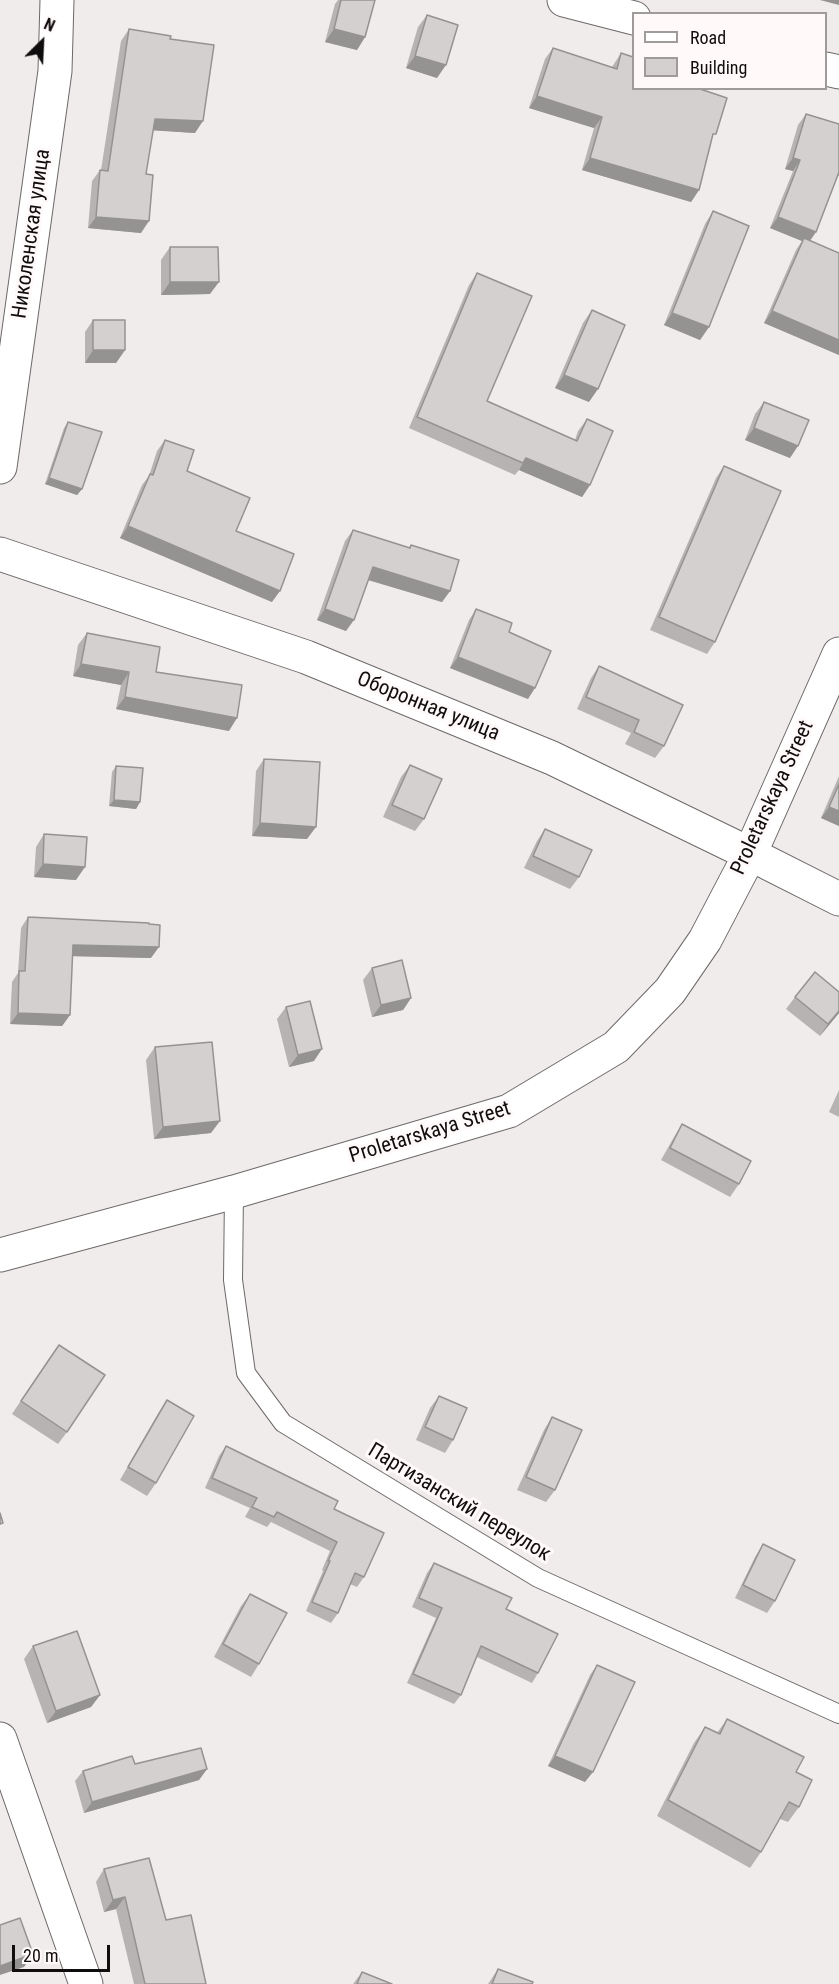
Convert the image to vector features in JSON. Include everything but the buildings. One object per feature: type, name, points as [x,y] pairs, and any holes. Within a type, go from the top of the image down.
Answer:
[{"type":"street","name":"Николенская улица","points":[[0,467],[55,71],[57,0]]},
{"type":"street","points":[[564,0],[632,18]]},
{"type":"street","name":"Оборонная улица","points":[[0,554],[306,657],[552,758],[839,899]]},
{"type":"street","name":"Proletarskaya Street","points":[[0,1255],[234,1192],[509,1111],[616,1047],[670,991],[705,940],[750,854],[839,654]]},
{"type":"street","points":[[0,1739],[86,1984]]},
{"type":"lane","name":"Партизанский переулок","points":[[234,1192],[233,1280],[246,1373],[283,1423],[538,1578],[839,1714]]}]
